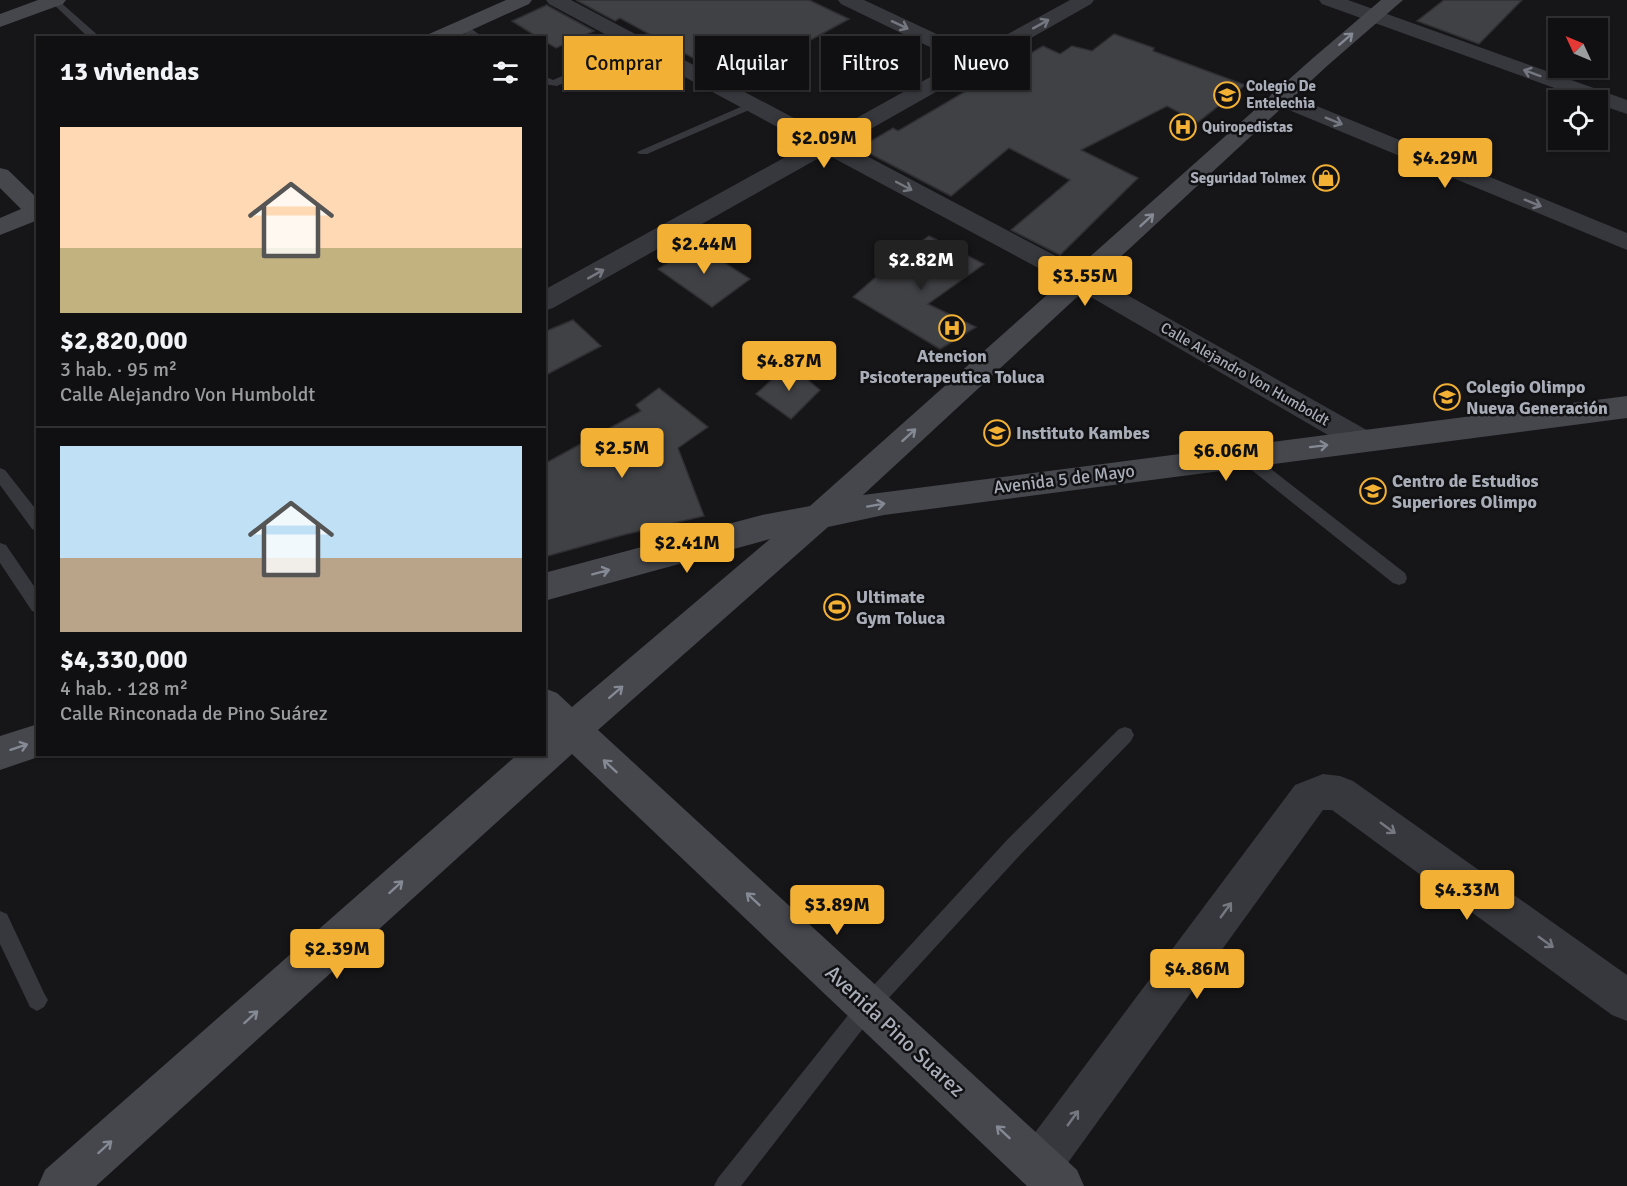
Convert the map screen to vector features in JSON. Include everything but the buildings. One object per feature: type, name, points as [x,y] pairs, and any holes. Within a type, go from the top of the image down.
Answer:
[{"type":"main road","points":[[440,36],[522,0]]},
{"type":"main road","points":[[546,728],[819,516],[1280,98],[1393,0]]},
{"type":"main road","points":[[0,21],[55,1]]},
{"type":"main road","points":[[0,175],[36,211]]},
{"type":"main road","points":[[0,227],[36,212]]},
{"type":"main road","name":"Avenida 5 de Mayo","points":[[546,586],[762,528],[894,502],[1627,407]]},
{"type":"main road","name":"Avenida Pino Suarez","points":[[558,717],[1050,1176]]},
{"type":"main road","points":[[0,753],[36,742]]},
{"type":"main road","points":[[61,1186],[517,756]]},
{"type":"street","name":"Calle Alejandro Von Humboldt","points":[[556,0],[1081,280],[1362,441]]},
{"type":"street","points":[[848,0],[932,40]]},
{"type":"street","points":[[1329,0],[1627,107]]},
{"type":"street","points":[[1016,36],[1068,3]]},
{"type":"street","points":[[546,301],[932,86]]},
{"type":"street","points":[[1280,98],[1627,242]]},
{"type":"street","points":[[1050,1176],[1308,798],[1316,792],[1327,791],[1340,794],[1627,1000]]},
{"type":"lane","points":[[55,1],[94,36]]},
{"type":"lane","points":[[461,26],[476,36]]},
{"type":"lane","points":[[546,80],[553,84],[564,79]]},
{"type":"lane","points":[[643,152],[753,105]]},
{"type":"lane","points":[[1244,456],[1399,578]]},
{"type":"lane","points":[[0,474],[36,522]]},
{"type":"lane","points":[[0,550],[36,600]]},
{"type":"lane","points":[[726,1186],[868,1006],[1014,847],[1125,735]]},
{"type":"lane","points":[[0,921],[37,1000]]},
{"type":"place","name":"Colegio De Entelechia","points":[[1227,95]]},
{"type":"place","name":"Quiropedistas","points":[[1183,127]]},
{"type":"place","name":"Seguridad Tolmex","points":[[1326,178]]},
{"type":"place","name":"Atencion Psicoterapeutica Toluca","points":[[952,328]]},
{"type":"place","name":"Colegio Olimpo Nueva Generación","points":[[1447,397]]},
{"type":"place","name":"Instituto Kambes","points":[[997,433]]},
{"type":"place","name":"Centro de Estudios Superiores Olimpo","points":[[1373,491]]},
{"type":"place","name":"Ultimate Gym Toluca","points":[[837,607]]}]
